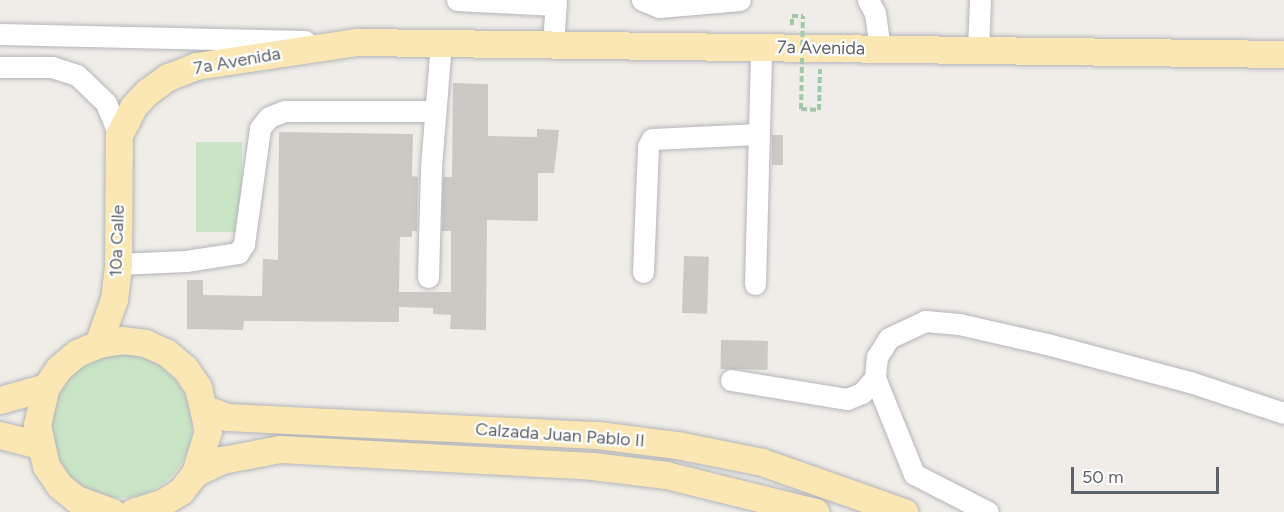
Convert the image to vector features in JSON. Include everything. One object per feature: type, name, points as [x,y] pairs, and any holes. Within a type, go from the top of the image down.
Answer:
[{"type":"main road","name":"7a Avenida","points":[[119,135],[141,98],[168,77],[184,70],[357,42],[1284,54]]},
{"type":"main road","name":"10a Calle","points":[[99,344],[114,299],[118,264],[119,135]]},
{"type":"main road","points":[[112,512],[76,500],[59,485],[39,445],[39,406],[46,387],[59,368],[99,344],[133,342],[166,353],[192,377],[206,409],[208,431],[195,473],[181,490],[162,503],[133,512]]},
{"type":"main road","points":[[0,400],[46,387]]},
{"type":"main road","name":"Calzada Juan Pablo II","points":[[206,409],[227,417],[598,435],[677,445],[762,462],[904,512]]},
{"type":"main road","points":[[0,435],[39,445]]},
{"type":"main road","name":"Calzada Juan Pablo II","points":[[195,473],[222,460],[280,449],[592,466],[666,475],[814,512]]},
{"type":"street","points":[[457,0],[556,3],[553,45]]},
{"type":"street","points":[[642,0],[659,7],[740,0]]},
{"type":"street","points":[[868,0],[875,13],[880,49]]},
{"type":"street","points":[[978,51],[980,0]]},
{"type":"street","name":"7a Avenida","points":[[0,34],[357,42]]},
{"type":"street","points":[[428,277],[435,111],[441,44]]},
{"type":"street","points":[[755,284],[761,48]]},
{"type":"street","points":[[0,67],[52,67],[77,75],[106,103],[119,135]]},
{"type":"street","points":[[118,264],[186,261],[238,253],[244,244],[260,128],[269,117],[285,111],[435,111]]},
{"type":"street","points":[[643,272],[648,146],[652,139],[758,134]]},
{"type":"street","points":[[988,512],[914,474],[875,378],[877,357],[889,338],[904,328],[925,321],[959,324],[1191,382],[1284,413]]},
{"type":"street","points":[[731,380],[848,399],[862,393],[875,378]]},
{"type":"path","points":[[792,16],[803,16],[801,110],[819,110],[820,48]]},
{"type":"green space","points":[[196,142],[242,142],[242,232],[196,232]]},
{"type":"green space","points":[[120,354],[147,360],[160,366],[171,375],[180,386],[186,399],[192,426],[186,453],[180,466],[171,477],[160,486],[147,492],[120,498],[93,492],[80,486],[69,477],[60,466],[54,453],[48,426],[54,399],[60,386],[69,375],[80,366],[93,360]]},
{"type":"building","points":[[453,83],[488,84],[488,136],[537,137],[537,129],[559,130],[554,173],[538,173],[538,221],[487,220],[486,330],[450,329],[451,315],[433,314],[433,308],[399,307],[399,322],[244,321],[243,330],[187,329],[187,280],[203,280],[203,295],[262,296],[263,259],[278,260],[279,132],[413,134],[412,176],[418,177],[417,231],[412,231],[412,237],[400,237],[399,292],[451,292],[451,231],[442,231],[443,177],[452,177]]},
{"type":"building","points":[[772,135],[783,135],[783,165],[772,165]]},
{"type":"building","points":[[684,256],[709,257],[707,314],[682,313]]},
{"type":"building","points":[[721,340],[768,341],[767,370],[720,369]]}]
